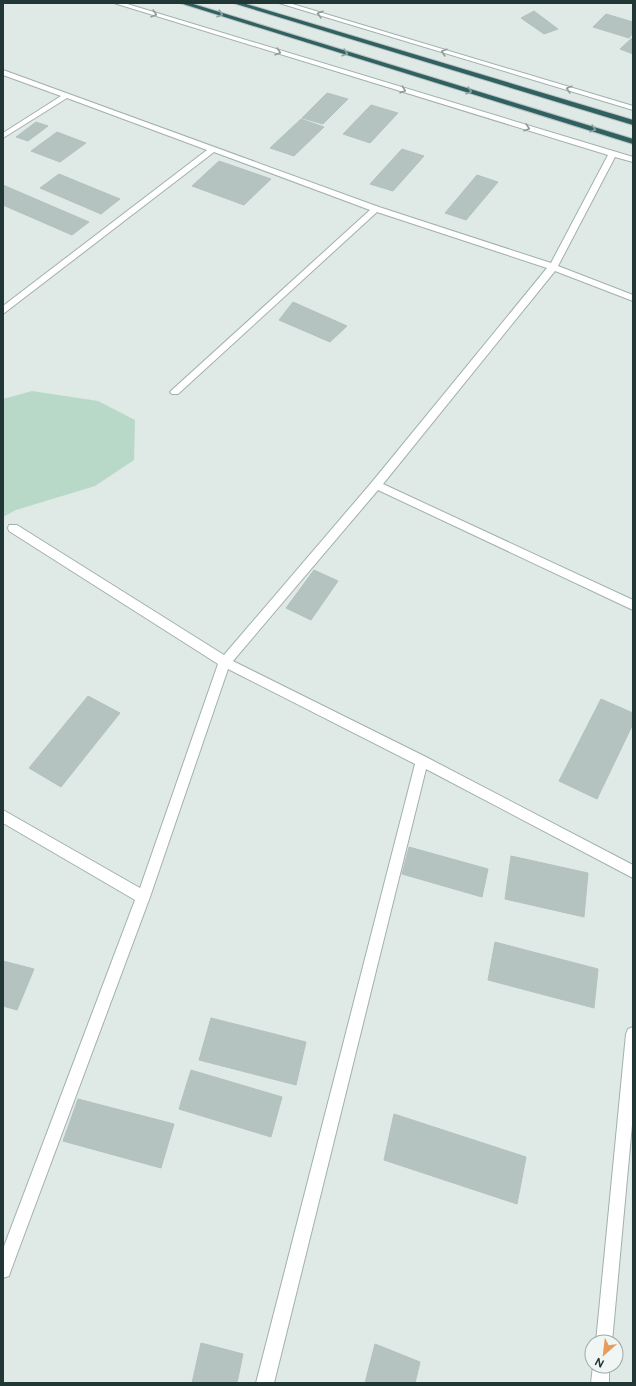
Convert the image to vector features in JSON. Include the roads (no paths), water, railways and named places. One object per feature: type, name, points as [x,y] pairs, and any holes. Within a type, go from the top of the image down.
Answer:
[{"type":"highway","points":[[183,3],[633,142]]},
{"type":"highway","points":[[236,3],[633,123]]},
{"type":"street","points":[[117,3],[633,160]]},
{"type":"street","points":[[282,3],[633,108]]},
{"type":"street","points":[[3,72],[376,209],[553,267],[633,298]]},
{"type":"street","points":[[3,136],[66,95]]},
{"type":"street","points":[[3,311],[212,150]]},
{"type":"street","points":[[3,1270],[143,897],[225,662],[376,485],[553,267],[613,154]]},
{"type":"street","points":[[175,392],[376,209]]},
{"type":"street","points":[[376,485],[633,605]]},
{"type":"street","points":[[13,528],[225,662],[422,761],[633,872]]},
{"type":"street","points":[[265,1383],[422,761]]},
{"type":"street","points":[[3,816],[143,897]]},
{"type":"street","points":[[605,1334],[633,1034]]}]
